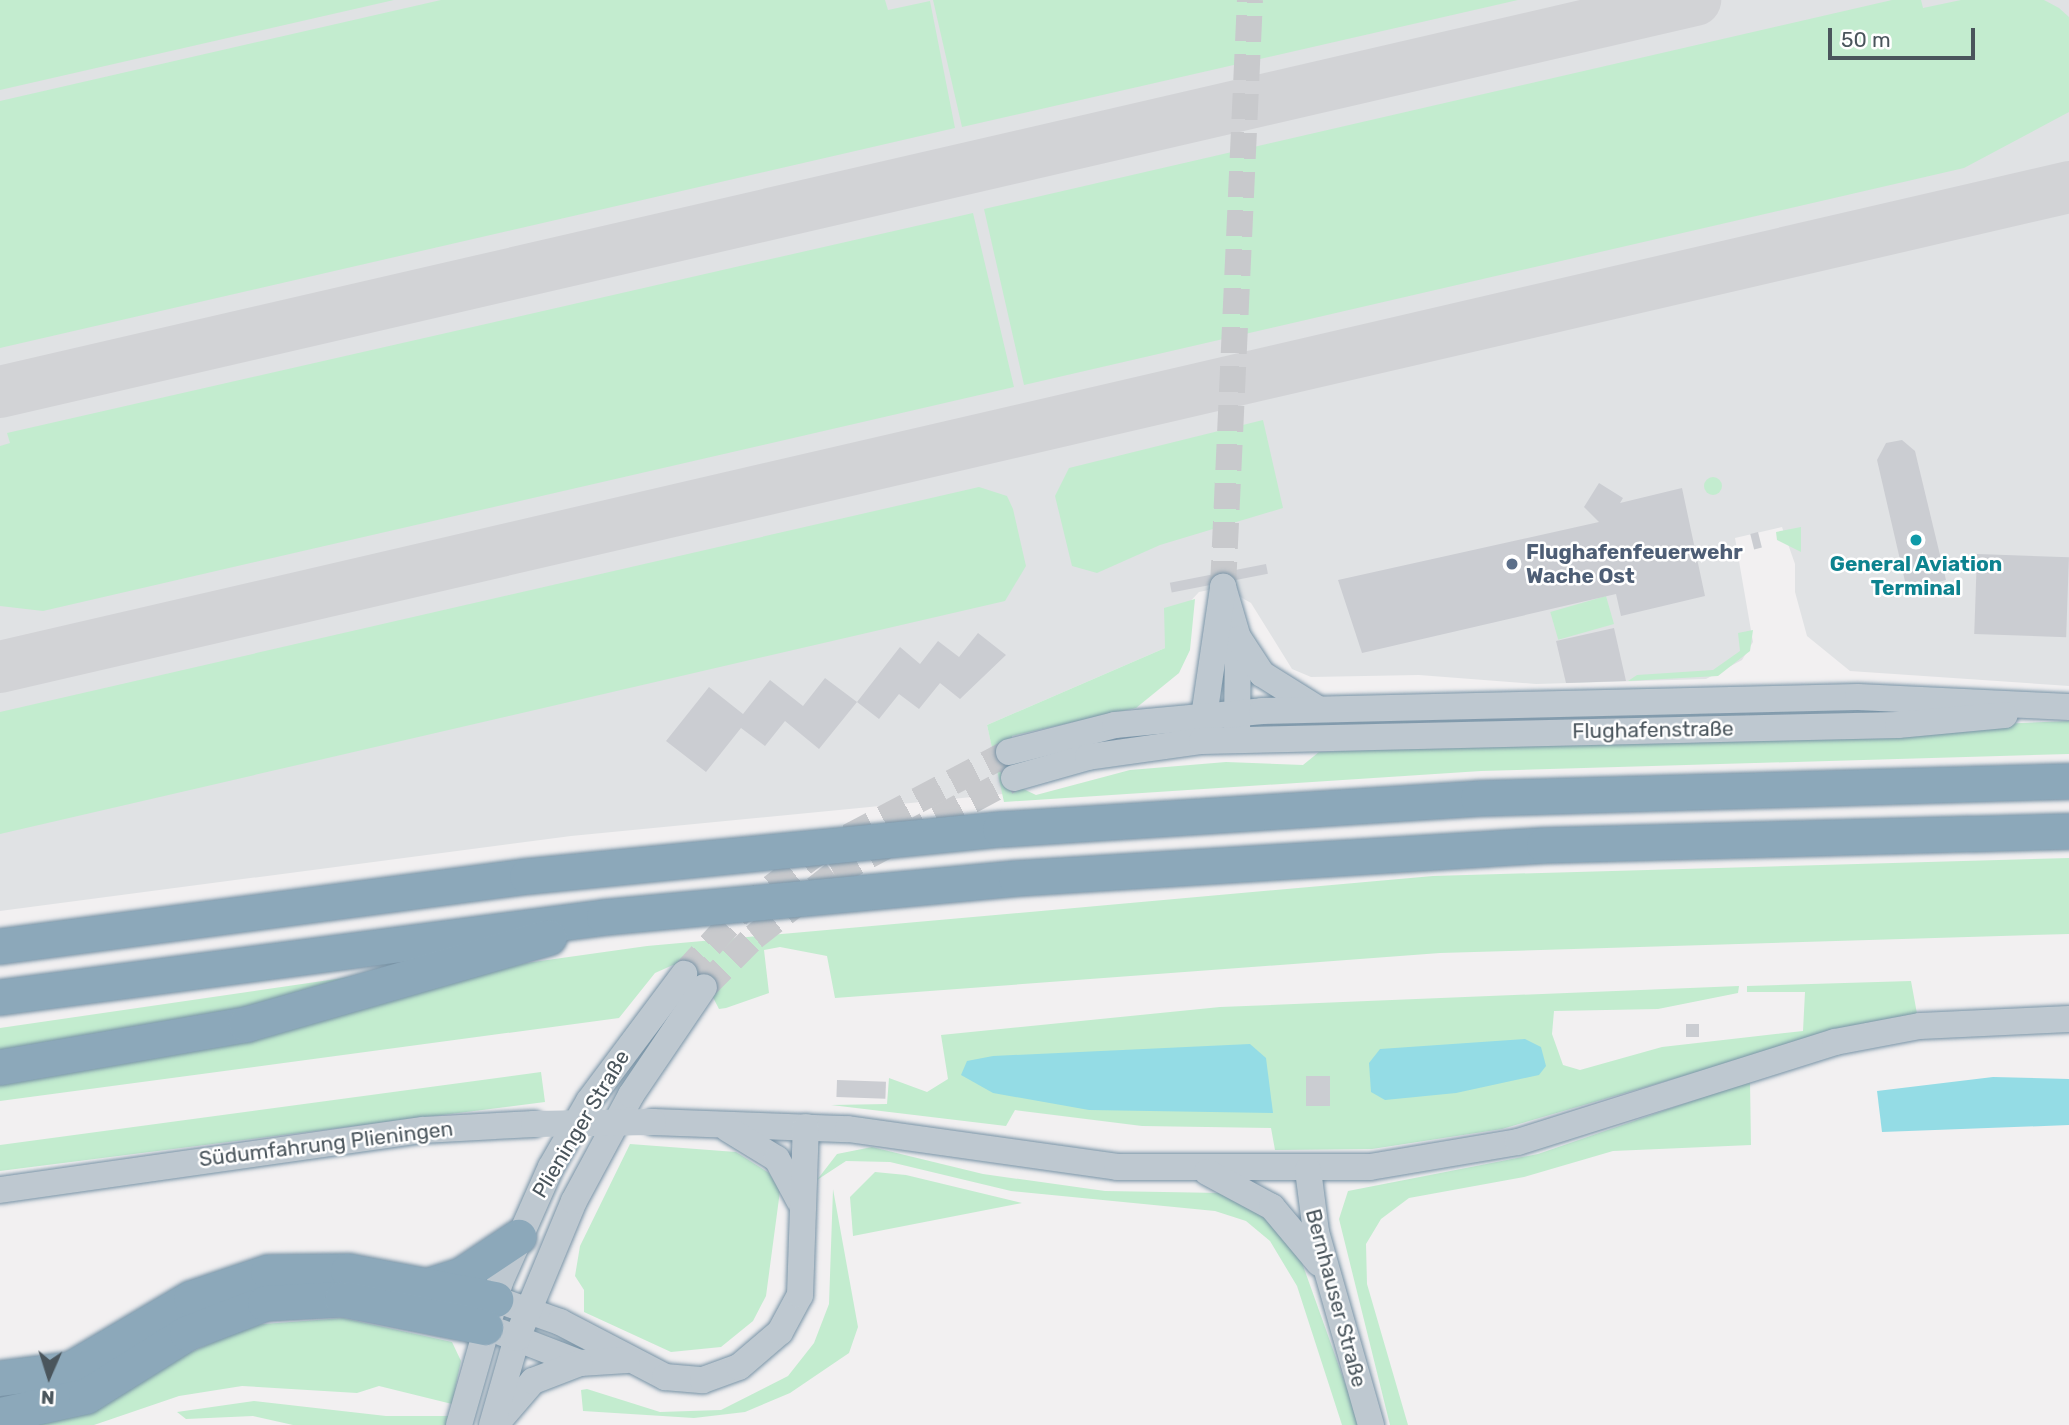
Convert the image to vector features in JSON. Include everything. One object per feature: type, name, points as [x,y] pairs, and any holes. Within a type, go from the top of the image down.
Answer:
[{"type":"highway","points":[[0,946],[527,876],[1013,828],[1492,797],[2069,781]]},
{"type":"highway","points":[[0,997],[604,917],[1386,853],[2069,831]]},
{"type":"highway","points":[[0,1068],[290,1013],[485,960],[604,917]]},
{"type":"highway","points":[[430,1285],[461,1275],[518,1237]]},
{"type":"highway","points":[[0,1378],[70,1368],[191,1298],[268,1272],[332,1270],[430,1285],[499,1321]]},
{"type":"highway","points":[[0,1415],[86,1396],[187,1333],[265,1303],[342,1300],[499,1321]]},
{"type":"main road","points":[[1014,778],[1088,757],[1202,741],[1236,740],[1238,638],[1223,587],[1203,714],[1202,741]]},
{"type":"main road","points":[[1238,638],[1262,674],[1320,710]]},
{"type":"main road","name":"Flughafenstraße","points":[[1237,713],[1858,697],[2069,709]]},
{"type":"main road","name":"Flughafenstraße","points":[[1236,740],[1898,725],[2069,709]]},
{"type":"main road","points":[[1009,752],[1092,729],[1203,714],[1237,713]]},
{"type":"main road","name":"Plieninger Straße","points":[[499,1321],[518,1237],[589,1101],[694,981],[620,1114],[527,1310]]},
{"type":"main road","name":"Südumfahrung Plieningen","points":[[0,1190],[423,1130],[534,1124],[653,1122],[806,1127],[899,1134],[1099,1165],[1308,1170],[1496,1147],[1847,1040],[1920,1026],[2069,1019]]},
{"type":"main road","points":[[717,1124],[777,1158],[800,1201]]},
{"type":"main road","points":[[460,1425],[499,1321],[527,1310],[665,1377],[697,1381],[727,1373],[763,1350],[800,1295],[800,1201],[806,1127]]},
{"type":"main road","points":[[1200,1169],[1272,1207],[1327,1274]]},
{"type":"main road","name":"Bernhauser Straße","points":[[1308,1170],[1327,1274],[1371,1425]]},
{"type":"main road","points":[[499,1321],[580,1363]]},
{"type":"main road","points":[[494,1425],[499,1321]]},
{"type":"main road","points":[[494,1425],[533,1381],[580,1363],[628,1360]]},
{"type":"shaded area","points":[[0,0],[2069,0],[2069,686],[1850,671],[1807,636],[1795,592],[1795,564],[1782,527],[1735,538],[1753,642],[1742,660],[1706,679],[1536,684],[1419,675],[1311,677],[1292,669],[1251,603],[1223,587],[1199,592],[1185,607],[1165,648],[987,725],[1003,794],[571,836],[0,911]]},
{"type":"green space","points":[[0,0],[394,0],[0,90]]},
{"type":"green space","points":[[441,0],[885,0],[888,10],[930,1],[955,128],[0,348],[0,101]]},
{"type":"green space","points":[[933,0],[1518,0],[962,127]]},
{"type":"green space","points":[[1892,0],[1921,0],[1923,8],[1961,0],[2044,0],[2059,8],[2069,17],[2069,112],[1964,168],[1024,385],[984,209]]},
{"type":"green space","points":[[973,213],[1014,387],[43,611],[0,606],[0,446],[10,443],[7,433]]},
{"type":"green space","points":[[1263,420],[1283,508],[1160,545],[1097,573],[1072,566],[1055,496],[1069,468]]},
{"type":"green space","points":[[1709,477],[1717,477],[1722,486],[1720,493],[1709,495],[1704,490],[1704,482]]},
{"type":"green space","points":[[979,487],[1007,496],[1013,509],[1026,566],[1005,601],[0,834],[0,712]]},
{"type":"green space","points":[[1801,527],[1801,552],[1777,540],[1776,532]]},
{"type":"green space","points":[[1606,596],[1614,624],[1558,640],[1550,612]]},
{"type":"green space","points":[[1195,599],[1190,650],[1179,673],[1136,708],[1012,736],[1008,763],[1017,786],[1036,795],[1130,770],[1226,762],[1303,765],[1319,752],[2069,721],[2069,754],[1481,771],[1004,802],[987,725],[1165,648],[1164,608]]},
{"type":"green space","points":[[1753,630],[1750,651],[1718,676],[1628,681],[1637,675],[1713,670],[1740,651],[1738,633]]},
{"type":"green space","points":[[2069,858],[2069,934],[1440,953],[835,998],[827,956],[780,947],[764,950],[769,993],[726,1008],[719,1009],[702,976],[673,965],[655,973],[619,1018],[0,1101],[0,1079],[526,963],[647,946],[1433,876]]},
{"type":"green space","points":[[350,977],[354,987],[0,1054],[0,1028]]},
{"type":"green space","points":[[1911,981],[1918,1019],[1735,1061],[1502,1129],[1372,1149],[1275,1150],[1271,1128],[1142,1126],[1015,1110],[1006,1126],[831,1105],[887,1104],[889,1078],[927,1092],[948,1079],[941,1035],[1220,1007],[1739,986],[1738,993],[1658,1009],[1554,1011],[1552,1034],[1563,1065],[1580,1070],[1662,1047],[1803,1031],[1805,992],[1747,992],[1747,986]]},
{"type":"green space","points":[[541,1072],[545,1102],[0,1171],[0,1145]]},
{"type":"green space","points":[[1750,1081],[1751,1145],[1613,1151],[1524,1177],[1409,1198],[1381,1219],[1366,1244],[1367,1284],[1408,1425],[1390,1425],[1339,1219],[1348,1191],[1538,1154]]},
{"type":"green space","points":[[630,1144],[736,1152],[769,1173],[780,1191],[766,1296],[753,1321],[721,1347],[671,1352],[584,1312],[584,1290],[575,1276],[580,1246]]},
{"type":"green space","points":[[872,1147],[983,1174],[1105,1191],[1222,1193],[1258,1206],[1301,1260],[1360,1425],[1342,1425],[1297,1286],[1270,1241],[1246,1221],[1215,1211],[1011,1191],[890,1162],[846,1161],[817,1180],[837,1154]]},
{"type":"green space","points":[[875,1172],[906,1175],[1022,1203],[853,1236],[850,1197]]},
{"type":"green space","points":[[833,1189],[858,1327],[849,1353],[790,1393],[745,1412],[694,1418],[583,1411],[581,1390],[587,1389],[660,1412],[721,1410],[788,1376],[814,1343],[829,1304]]},
{"type":"green space","points":[[343,1318],[452,1342],[461,1361],[452,1404],[379,1386],[357,1393],[242,1386],[179,1396],[94,1425],[29,1425],[251,1325]]},
{"type":"green space","points":[[254,1401],[386,1416],[450,1416],[448,1425],[293,1425],[253,1416],[186,1419],[177,1412]]},
{"type":"water","points":[[1525,1039],[1541,1047],[1546,1066],[1539,1075],[1456,1093],[1385,1100],[1371,1092],[1369,1063],[1380,1049]]},
{"type":"water","points":[[1250,1044],[1266,1058],[1273,1113],[1089,1110],[993,1093],[961,1075],[967,1061],[993,1056]]},
{"type":"water","points":[[1993,1077],[2069,1079],[2069,1125],[1882,1132],[1877,1091]]},
{"type":"building","name":"General Aviation Terminal","points":[[1902,440],[1915,451],[1946,580],[1907,590],[1877,460],[1886,443]]},
{"type":"building","points":[[1599,483],[1623,498],[1620,503],[1682,488],[1705,596],[1621,616],[1616,594],[1362,653],[1338,580],[1599,522],[1584,507]]},
{"type":"building","points":[[1758,532],[1762,548],[1754,549],[1750,534]]},
{"type":"building","points":[[1977,554],[2069,557],[2066,637],[1974,634]]},
{"type":"building","points":[[1266,564],[1268,574],[1172,593],[1170,583]]},
{"type":"building","points":[[1614,628],[1626,681],[1566,683],[1556,641]]},
{"type":"building","points":[[978,633],[1006,655],[960,699],[940,683],[919,709],[899,694],[879,719],[857,702],[900,647],[920,664],[938,641],[959,657]]},
{"type":"building","points":[[825,678],[857,702],[819,749],[785,721],[765,746],[741,728],[706,772],[666,741],[709,687],[743,714],[770,680],[803,706]]},
{"type":"building","points":[[1686,1024],[1699,1024],[1699,1037],[1686,1037]]},
{"type":"building","points":[[1306,1076],[1330,1076],[1330,1106],[1306,1106]]},
{"type":"building","points":[[837,1080],[886,1082],[885,1099],[836,1097]]},
{"type":"taxiway","points":[[0,392],[1695,0]]},
{"type":"taxiway","points":[[0,667],[2069,187]]},
{"type":"tunnel","points":[[1223,587],[1250,0]]},
{"type":"tunnel","points":[[684,974],[741,911],[814,855],[1009,752]]},
{"type":"tunnel","points":[[704,987],[754,937],[834,874],[1014,778]]},
{"type":"place","name":"General Aviation Terminal","points":[[1916,540]]},
{"type":"place","name":"Flughafenfeuerwehr Wache Ost","points":[[1512,564]]}]
